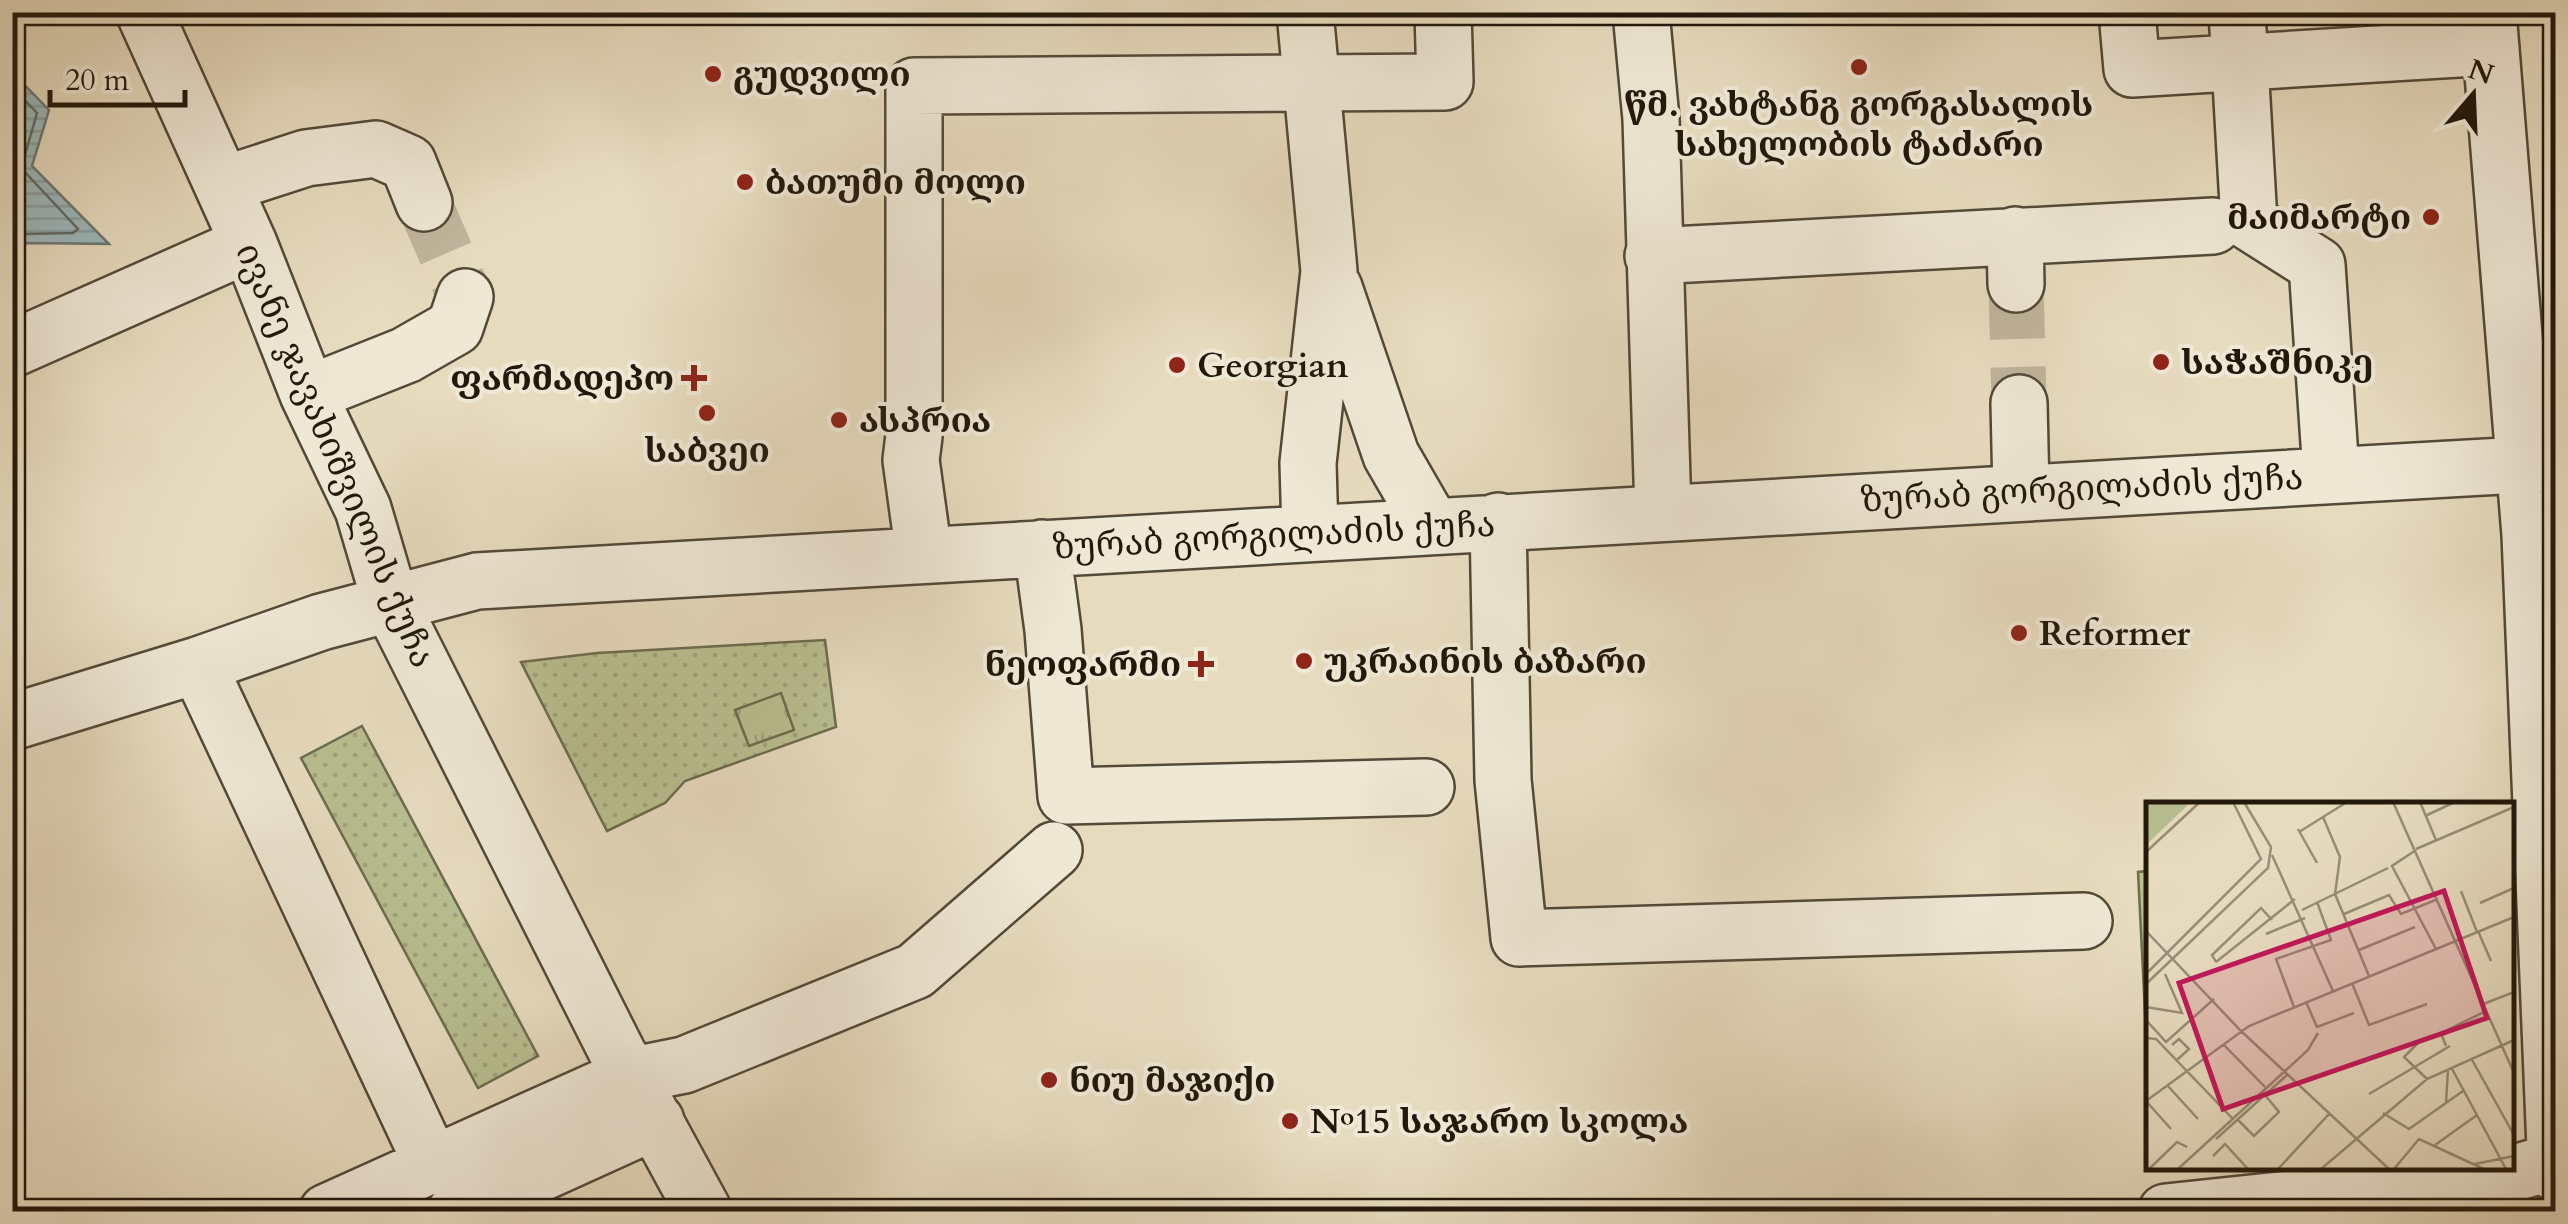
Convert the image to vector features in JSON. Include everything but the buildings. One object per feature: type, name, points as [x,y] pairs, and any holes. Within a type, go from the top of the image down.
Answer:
[{"type":"street","name":"ივანე ჯავახიშვილის ქუჩა","points":[[144,12],[249,244],[308,394],[363,510],[390,604],[704,1212]]},
{"type":"street","points":[[1305,12],[1329,271],[1308,463],[1310,533]]},
{"type":"street","points":[[924,555],[911,460],[914,86],[1446,82],[1443,12]]},
{"type":"street","points":[[1641,12],[1650,119],[1664,512]]},
{"type":"street","points":[[2127,12],[2132,68],[2239,37],[2490,30],[2540,462],[2530,535],[2556,1173]]},
{"type":"street","points":[[2239,37],[2249,222],[2317,264],[2331,473]]},
{"type":"street","points":[[222,184],[306,158],[376,148],[408,164],[424,202]]},
{"type":"street","points":[[1653,256],[2015,260],[2213,226]]},
{"type":"street","points":[[12,349],[249,244]]},
{"type":"street","points":[[1329,271],[1391,455],[1432,526]]},
{"type":"street","points":[[308,394],[406,355],[455,327],[465,296]]},
{"type":"street","points":[[2019,403],[2020,492]]},
{"type":"street","name":"ზურაბ გორგილაძის ქუჩა","points":[[12,722],[198,665],[321,622],[476,581],[2540,462]]},
{"type":"street","points":[[1498,522],[1503,780],[1520,938],[2084,921]]},
{"type":"street","points":[[1042,548],[1053,630],[1066,796],[1426,788]]},
{"type":"street","points":[[198,665],[444,1188]]},
{"type":"street","points":[[327,1212],[444,1188],[642,1098],[684,1065],[915,970],[1054,850]]},
{"type":"street","points":[[2166,1212],[2505,1176],[2555,1161]]},
{"type":"green space","points":[[825,640],[836,727],[685,781],[665,803],[607,831],[521,662],[597,653]]},
{"type":"green space","points":[[781,693],[794,730],[749,746],[735,710]]},
{"type":"green space","points":[[362,726],[538,1056],[478,1088],[301,758]]},
{"type":"green space","points":[[2146,871],[2146,1032],[2138,872]]},
{"type":"water","points":[[13,73],[49,110],[32,166],[109,244],[26,243],[13,261]]},
{"type":"tunnel","points":[[424,203],[465,297]]},
{"type":"tunnel","points":[[2016,284],[2019,403]]},
{"type":"place","name":"წმ. ვახტანგ გორგასალის სახელობის ტაძარი","points":[[1859,67]]},
{"type":"place","name":"გუდვილი","points":[[713,74]]},
{"type":"place","name":"ბათუმი მოლი","points":[[745,182]]},
{"type":"place","name":"მაიმარტი","points":[[2431,217]]},
{"type":"place","name":"საᲭაᲨნიკე","points":[[2161,362]]},
{"type":"place","name":"Georgian","points":[[1177,365]]},
{"type":"place","name":"ფარმადეპო","points":[[694,378]]},
{"type":"place","name":"საბვეი","points":[[707,413]]},
{"type":"place","name":"ასპრია","points":[[839,420]]},
{"type":"place","name":"Reformer","points":[[2019,633]]},
{"type":"place","name":"უკრაინის ბაზარი","points":[[1304,661]]},
{"type":"place","name":"ნეოფარმი","points":[[1201,664]]},
{"type":"place","name":"ნიუ მაჯიქი","points":[[1049,1080]]},
{"type":"place","name":"№15 საჯარო სკოლა","points":[[1290,1121]]}]
